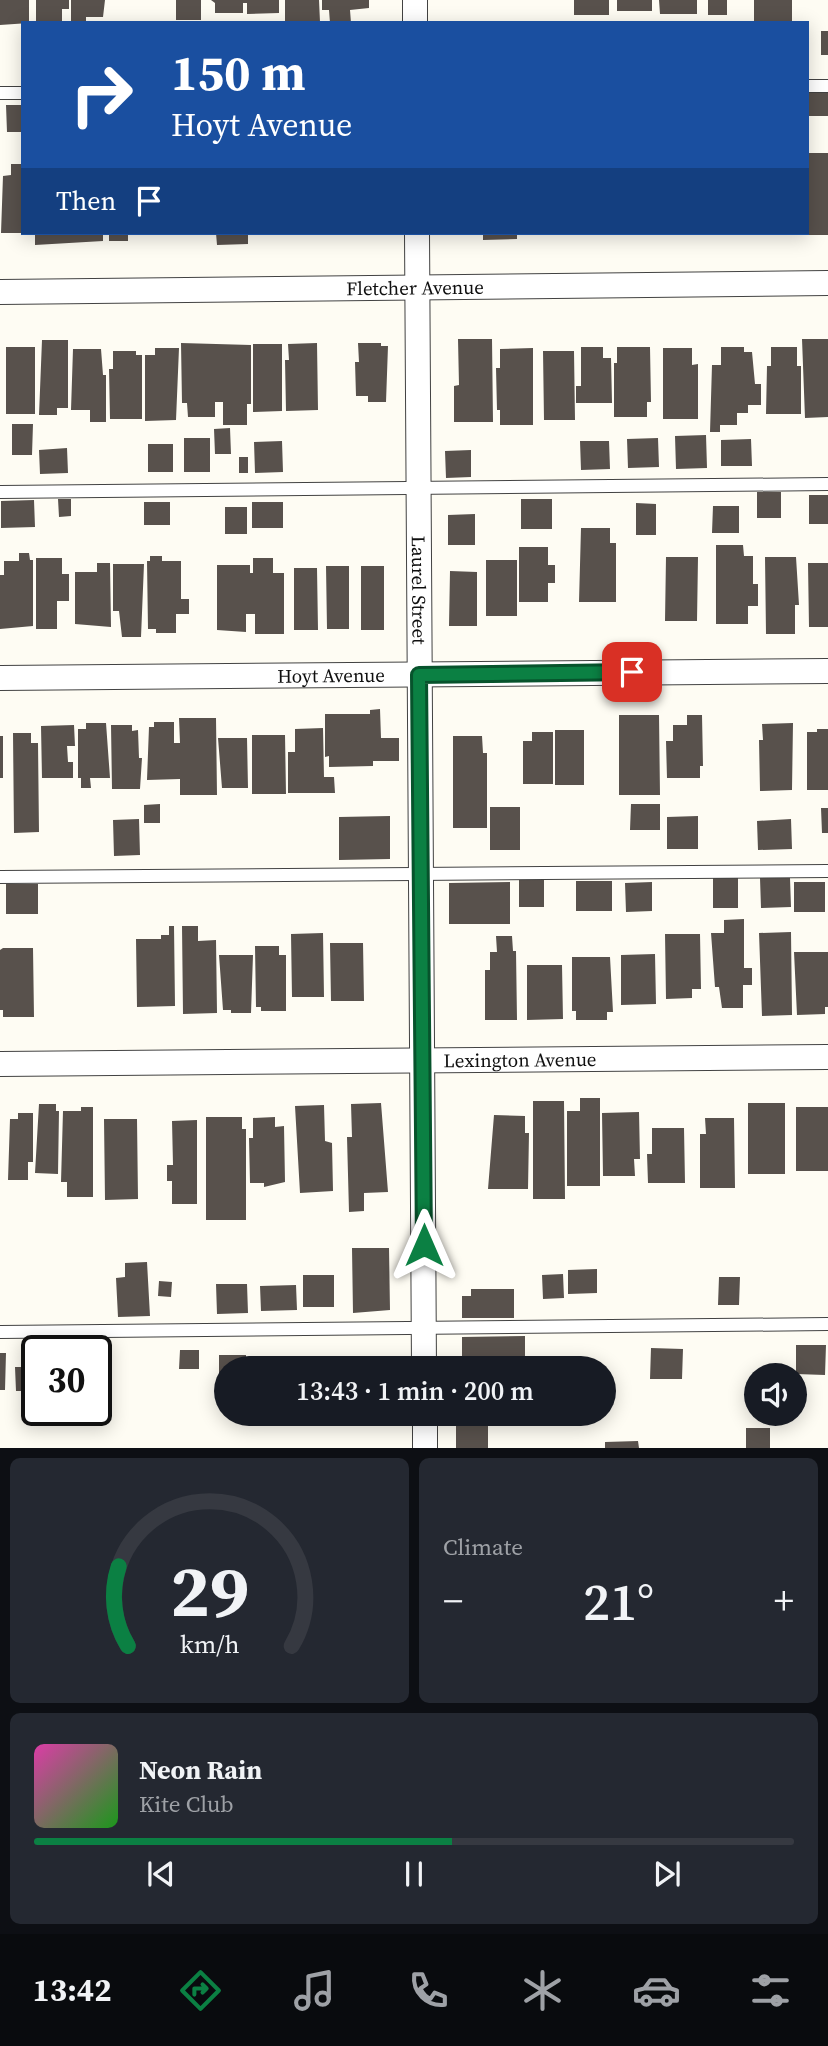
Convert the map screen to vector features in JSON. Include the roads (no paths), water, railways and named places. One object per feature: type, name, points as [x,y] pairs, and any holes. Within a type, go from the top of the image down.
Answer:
[{"type":"street","points":[[415,0],[415,21]]},
{"type":"street","name":"Laurel Street","points":[[416,235],[424,1356]]},
{"type":"street","name":"Fletcher Avenue","points":[[0,292],[828,283]]},
{"type":"street","name":"Hoyt Avenue","points":[[0,678],[828,671]]},
{"type":"street","name":"Lexington Avenue","points":[[0,1064],[828,1057]]},
{"type":"street","points":[[425,1426],[425,1447]]},
{"type":"lane","points":[[809,86],[828,86]]},
{"type":"lane","points":[[0,93],[21,93]]},
{"type":"lane","points":[[0,492],[828,484]]},
{"type":"lane","points":[[0,877],[828,871]]},
{"type":"lane","points":[[0,1332],[828,1324]]}]
